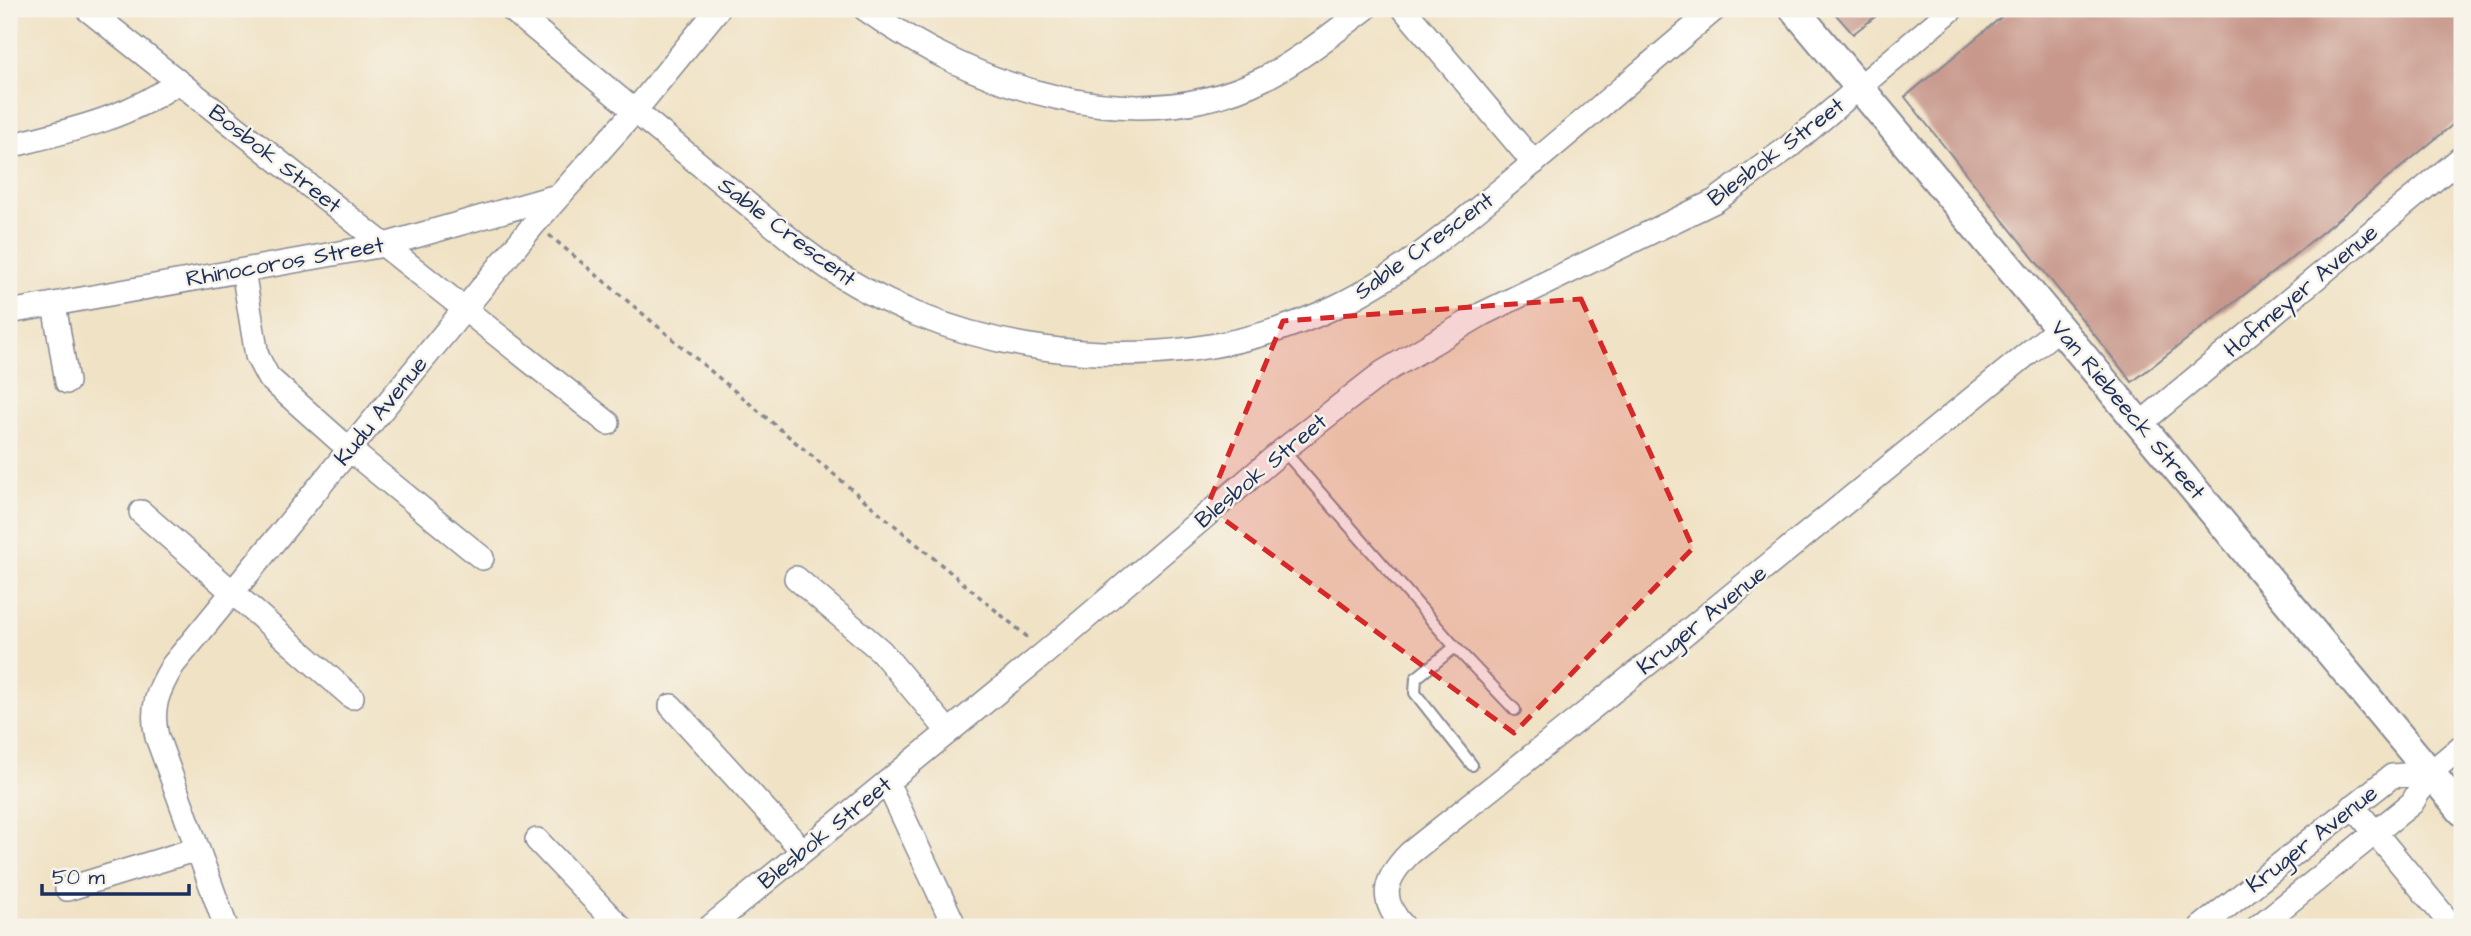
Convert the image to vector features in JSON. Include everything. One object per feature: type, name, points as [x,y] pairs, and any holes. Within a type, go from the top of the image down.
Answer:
[{"type":"street","name":"Bosbok Street","points":[[87,9],[608,423]]},
{"type":"street","name":"Sable Crescent","points":[[511,9],[801,248],[852,284],[949,326],[1012,343],[1077,352],[1135,354],[1191,349],[1259,335],[1323,312],[1357,295],[1407,263],[1534,163],[1691,16],[1715,9]]},
{"type":"street","name":"Kudu Avenue","points":[[226,927],[152,719],[154,703],[173,665],[535,223],[634,112],[718,9]]},
{"type":"street","points":[[866,9],[929,51],[1012,85],[1073,100],[1137,105],[1196,101],[1264,78],[1318,45],[1366,9]]},
{"type":"street","points":[[1404,9],[1534,163]]},
{"type":"street","name":"Van Riebeeck Street","points":[[1794,9],[2462,811]]},
{"type":"street","name":"Blesbok Street","points":[[710,927],[1046,652],[1283,450],[1403,358],[1482,314],[1715,201],[1790,146],[1952,9]]},
{"type":"street","points":[[9,146],[107,120],[148,101],[178,82]]},
{"type":"street","name":"Hofmeyer Avenue","points":[[2140,424],[2462,158]]},
{"type":"street","name":"Rhinocoros Street","points":[[9,312],[384,245],[557,197]]},
{"type":"street","points":[[243,270],[262,367],[279,388],[482,558]]},
{"type":"street","points":[[54,304],[67,382]]},
{"type":"street","name":"Kruger Avenue","points":[[1404,927],[1390,911],[1386,895],[1391,878],[1410,853],[1651,662],[2060,328]]},
{"type":"street","points":[[141,512],[352,697]]},
{"type":"street","points":[[796,578],[881,651],[948,731]]},
{"type":"street","points":[[671,706],[802,850]]},
{"type":"street","name":"Kruger Avenue","points":[[2258,927],[2412,803],[2430,773],[2462,746]]},
{"type":"street","name":"Kruger Avenue","points":[[2201,927],[2392,776],[2430,773]]},
{"type":"street","points":[[887,782],[956,927]]},
{"type":"street","points":[[2353,806],[2453,927]]},
{"type":"street","points":[[537,840],[620,927]]},
{"type":"street","points":[[67,889],[197,849]]},
{"type":"lane","points":[[1283,450],[1455,647],[1515,710]]},
{"type":"lane","points":[[1455,647],[1416,678],[1415,693],[1472,765]]},
{"type":"path","points":[[535,223],[1046,652]]},
{"type":"highlighted area","points":[[1581,299],[1693,548],[1514,733],[1207,507],[1283,321]]},
{"type":"building","points":[[1831,9],[1885,9],[1853,34]]},
{"type":"building","points":[[2011,9],[2462,9],[2462,117],[2281,266],[2132,382],[1905,97]]}]
